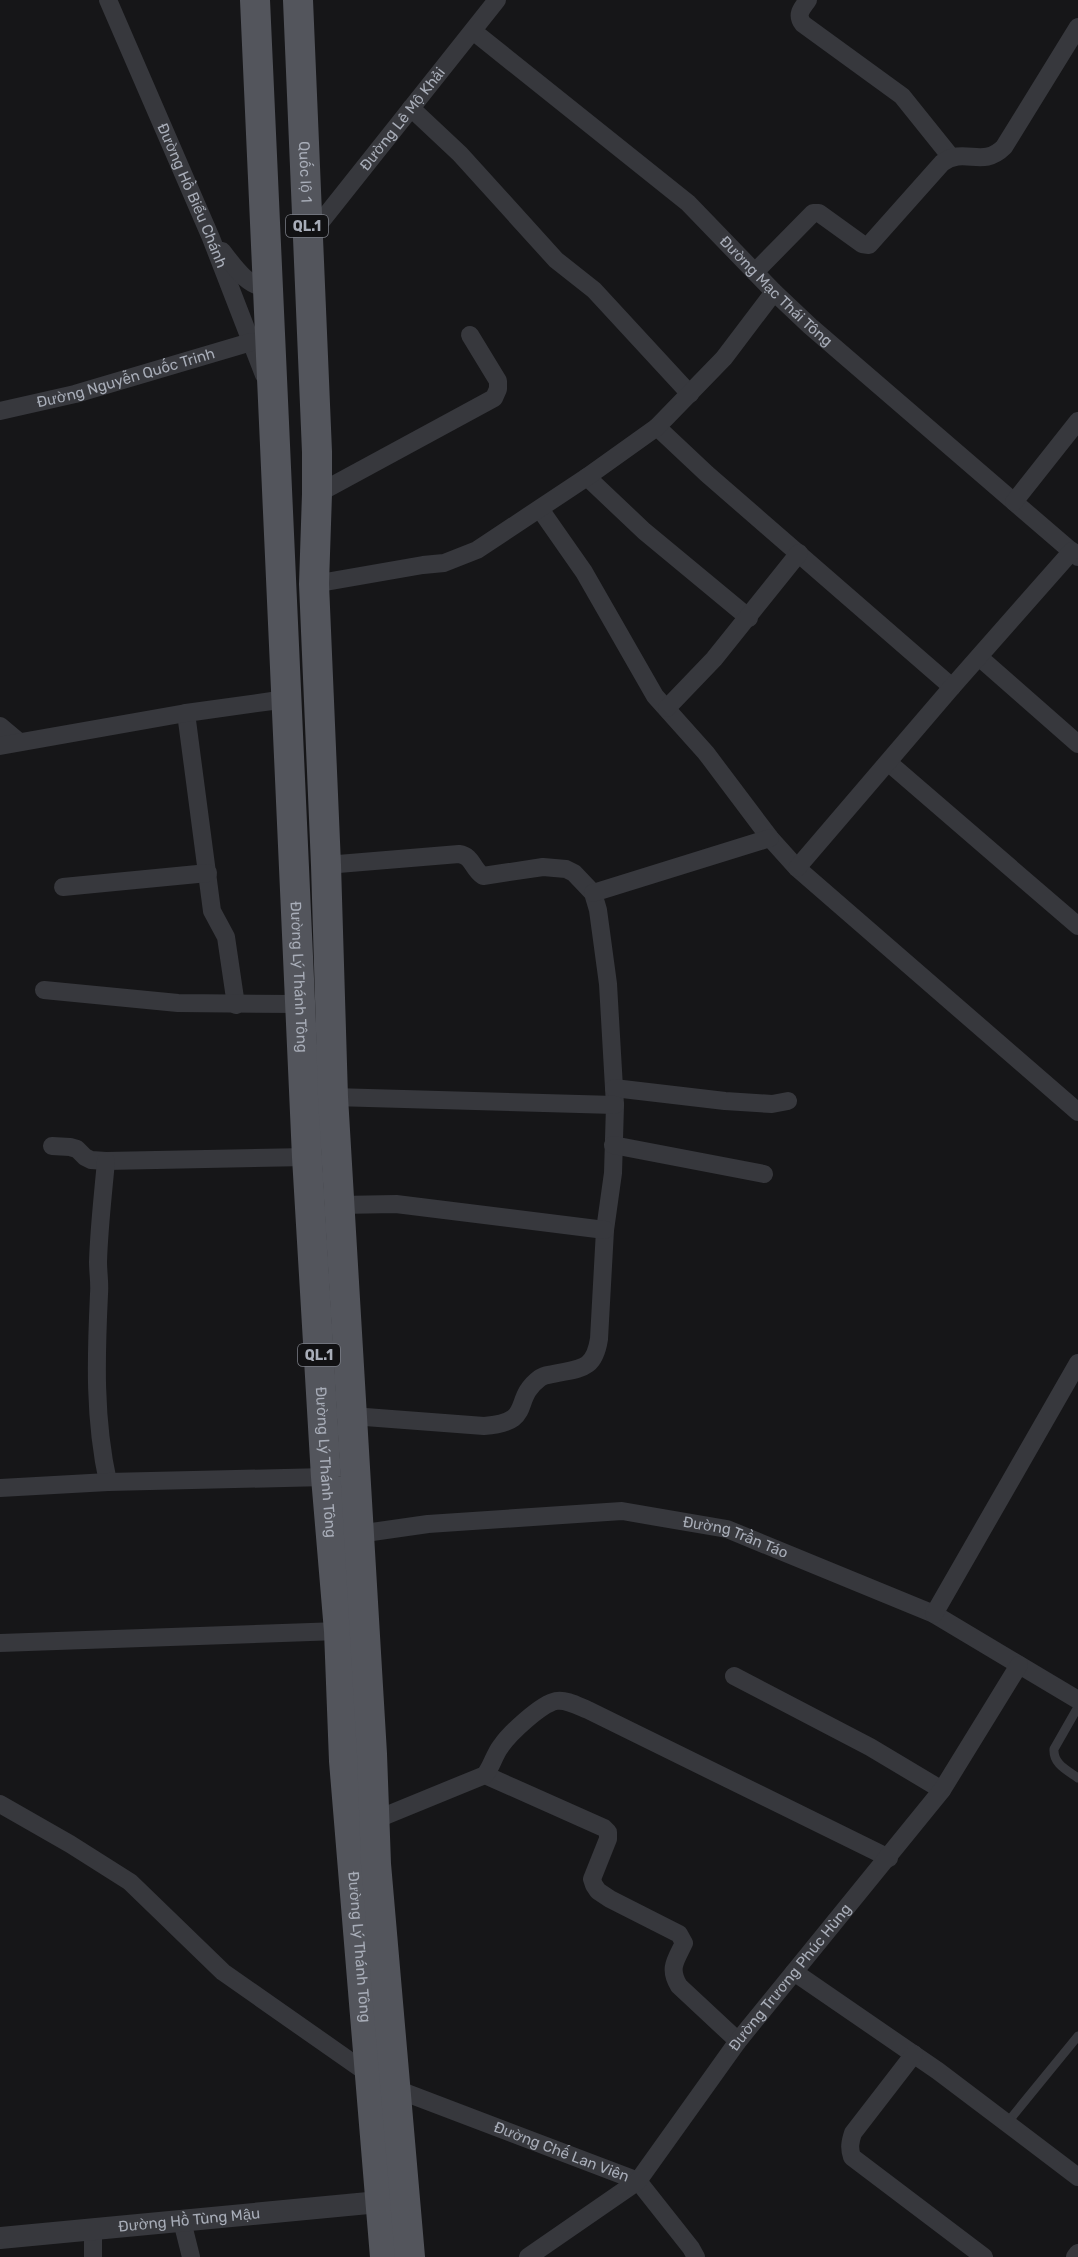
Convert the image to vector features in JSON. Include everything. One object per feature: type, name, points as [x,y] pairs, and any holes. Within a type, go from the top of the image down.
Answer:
[{"type":"main road","name":"QL.1","points":[[255,0],[272,394]]},
{"type":"main road","name":"Quốc lộ 1","points":[[298,0],[317,452]]},
{"type":"main road","name":"Đường Lý Thánh Tông","points":[[272,394],[307,1157],[326,1477],[339,1631],[344,1761],[383,2082],[410,2257]]},
{"type":"main road","name":"Đường Lý Thánh Tông","points":[[317,452],[314,584],[333,1096],[375,1820],[383,2082],[379,2202],[385,2257]]},
{"type":"main road","points":[[326,1477],[356,1472]]},
{"type":"street","name":"Đường Hồ Biểu Chánh","points":[[108,0],[211,238],[272,394]]},
{"type":"street","name":"Đường Lê Mộ Khải","points":[[308,238],[497,0]]},
{"type":"street","points":[[808,0],[799,12],[799,19],[803,24],[902,96],[951,156]]},
{"type":"street","points":[[754,272],[813,213],[819,213],[862,244],[869,245],[942,163],[951,156],[976,158],[996,155],[1004,147],[1078,27]]},
{"type":"street","name":"Đường Mạc Thái Tông","points":[[472,31],[688,203],[774,292],[849,360],[1075,554]]},
{"type":"street","points":[[411,108],[460,154],[556,260],[594,290],[690,394]]},
{"type":"street","points":[[211,238],[250,283],[267,288]]},
{"type":"street","points":[[314,584],[444,563],[477,550],[657,427],[724,358],[774,292]]},
{"type":"street","points":[[317,494],[494,398],[498,389],[498,381],[470,335]]},
{"type":"street","name":"Đường Nguyễn Quốc Trinh","points":[[0,411],[75,394],[251,342]]},
{"type":"street","points":[[1014,502],[1078,421]]},
{"type":"street","points":[[657,427],[707,474],[952,687]]},
{"type":"street","points":[[587,477],[636,525],[749,618]]},
{"type":"street","points":[[540,509],[584,572],[649,689],[706,753],[770,838],[797,868],[1078,1112]]},
{"type":"street","points":[[667,708],[749,618],[799,553]]},
{"type":"street","points":[[797,868],[952,687],[1075,554]]},
{"type":"street","points":[[979,657],[1078,744]]},
{"type":"street","points":[[0,746],[186,713],[272,701]]},
{"type":"street","points":[[186,713],[212,911],[226,937],[236,1005]]},
{"type":"street","points":[[0,726],[20,742]]},
{"type":"street","points":[[889,763],[1078,926]]},
{"type":"street","points":[[593,893],[770,838]]},
{"type":"street","points":[[326,865],[459,854],[471,859],[478,873],[483,876],[543,867],[566,869],[574,873],[593,893],[598,910],[608,984],[614,1097],[613,1173],[605,1230],[599,1339],[597,1355],[590,1364],[584,1368],[542,1376],[532,1385],[518,1416],[501,1425],[484,1426],[351,1416]]},
{"type":"street","points":[[63,887],[208,873]]},
{"type":"street","points":[[44,990],[178,1003],[299,1004]]},
{"type":"street","points":[[333,1096],[614,1097],[772,1104],[788,1101]]},
{"type":"street","points":[[613,1145],[764,1174]]},
{"type":"street","points":[[52,1146],[70,1147],[77,1149],[91,1160],[106,1161],[307,1157]]},
{"type":"street","points":[[106,1161],[98,1264],[100,1282],[96,1343],[96,1394],[101,1453],[108,1482]]},
{"type":"street","points":[[339,1205],[396,1204],[605,1230]]},
{"type":"street","points":[[934,1614],[1078,1363]]},
{"type":"street","points":[[0,1488],[108,1482],[326,1477]]},
{"type":"street","name":"Đường Trần Táo","points":[[358,1534],[428,1524],[622,1511],[727,1529],[934,1614],[1078,1700]]},
{"type":"street","points":[[0,1643],[339,1631]]},
{"type":"street","name":"Đường Trương Phúc Hùng","points":[[540,2254],[638,2181],[738,2042],[942,1790],[1019,1665]]},
{"type":"street","points":[[734,1676],[870,1747],[942,1790]]},
{"type":"street","points":[[375,1820],[485,1775],[492,1766],[499,1748],[545,1704],[558,1700],[570,1702],[889,1857]]},
{"type":"street","points":[[485,1775],[604,1828],[608,1832],[609,1839],[592,1879],[594,1885],[610,1899],[679,1934],[684,1943],[672,1971],[674,1979],[738,2042]]},
{"type":"street","name":"Đường Chế Lan Viên","points":[[0,1804],[130,1882],[224,1972],[383,2082],[638,2181],[696,2257]]},
{"type":"street","points":[[794,1972],[914,2054],[1078,2177]]},
{"type":"street","points":[[914,2054],[854,2133],[850,2142],[852,2157],[984,2257]]},
{"type":"street","name":"Đường Hồ Tùng Mậu","points":[[0,2238],[379,2202]]},
{"type":"street","points":[[182,2220],[191,2257]]},
{"type":"street","points":[[93,2229],[93,2257]]},
{"type":"street","points":[[1075,2257],[1078,2253]]},
{"type":"lane","points":[[1078,1707],[1054,1749],[1054,1756],[1056,1762],[1078,1778]]},
{"type":"lane","points":[[1007,2123],[1078,2036]]}]
